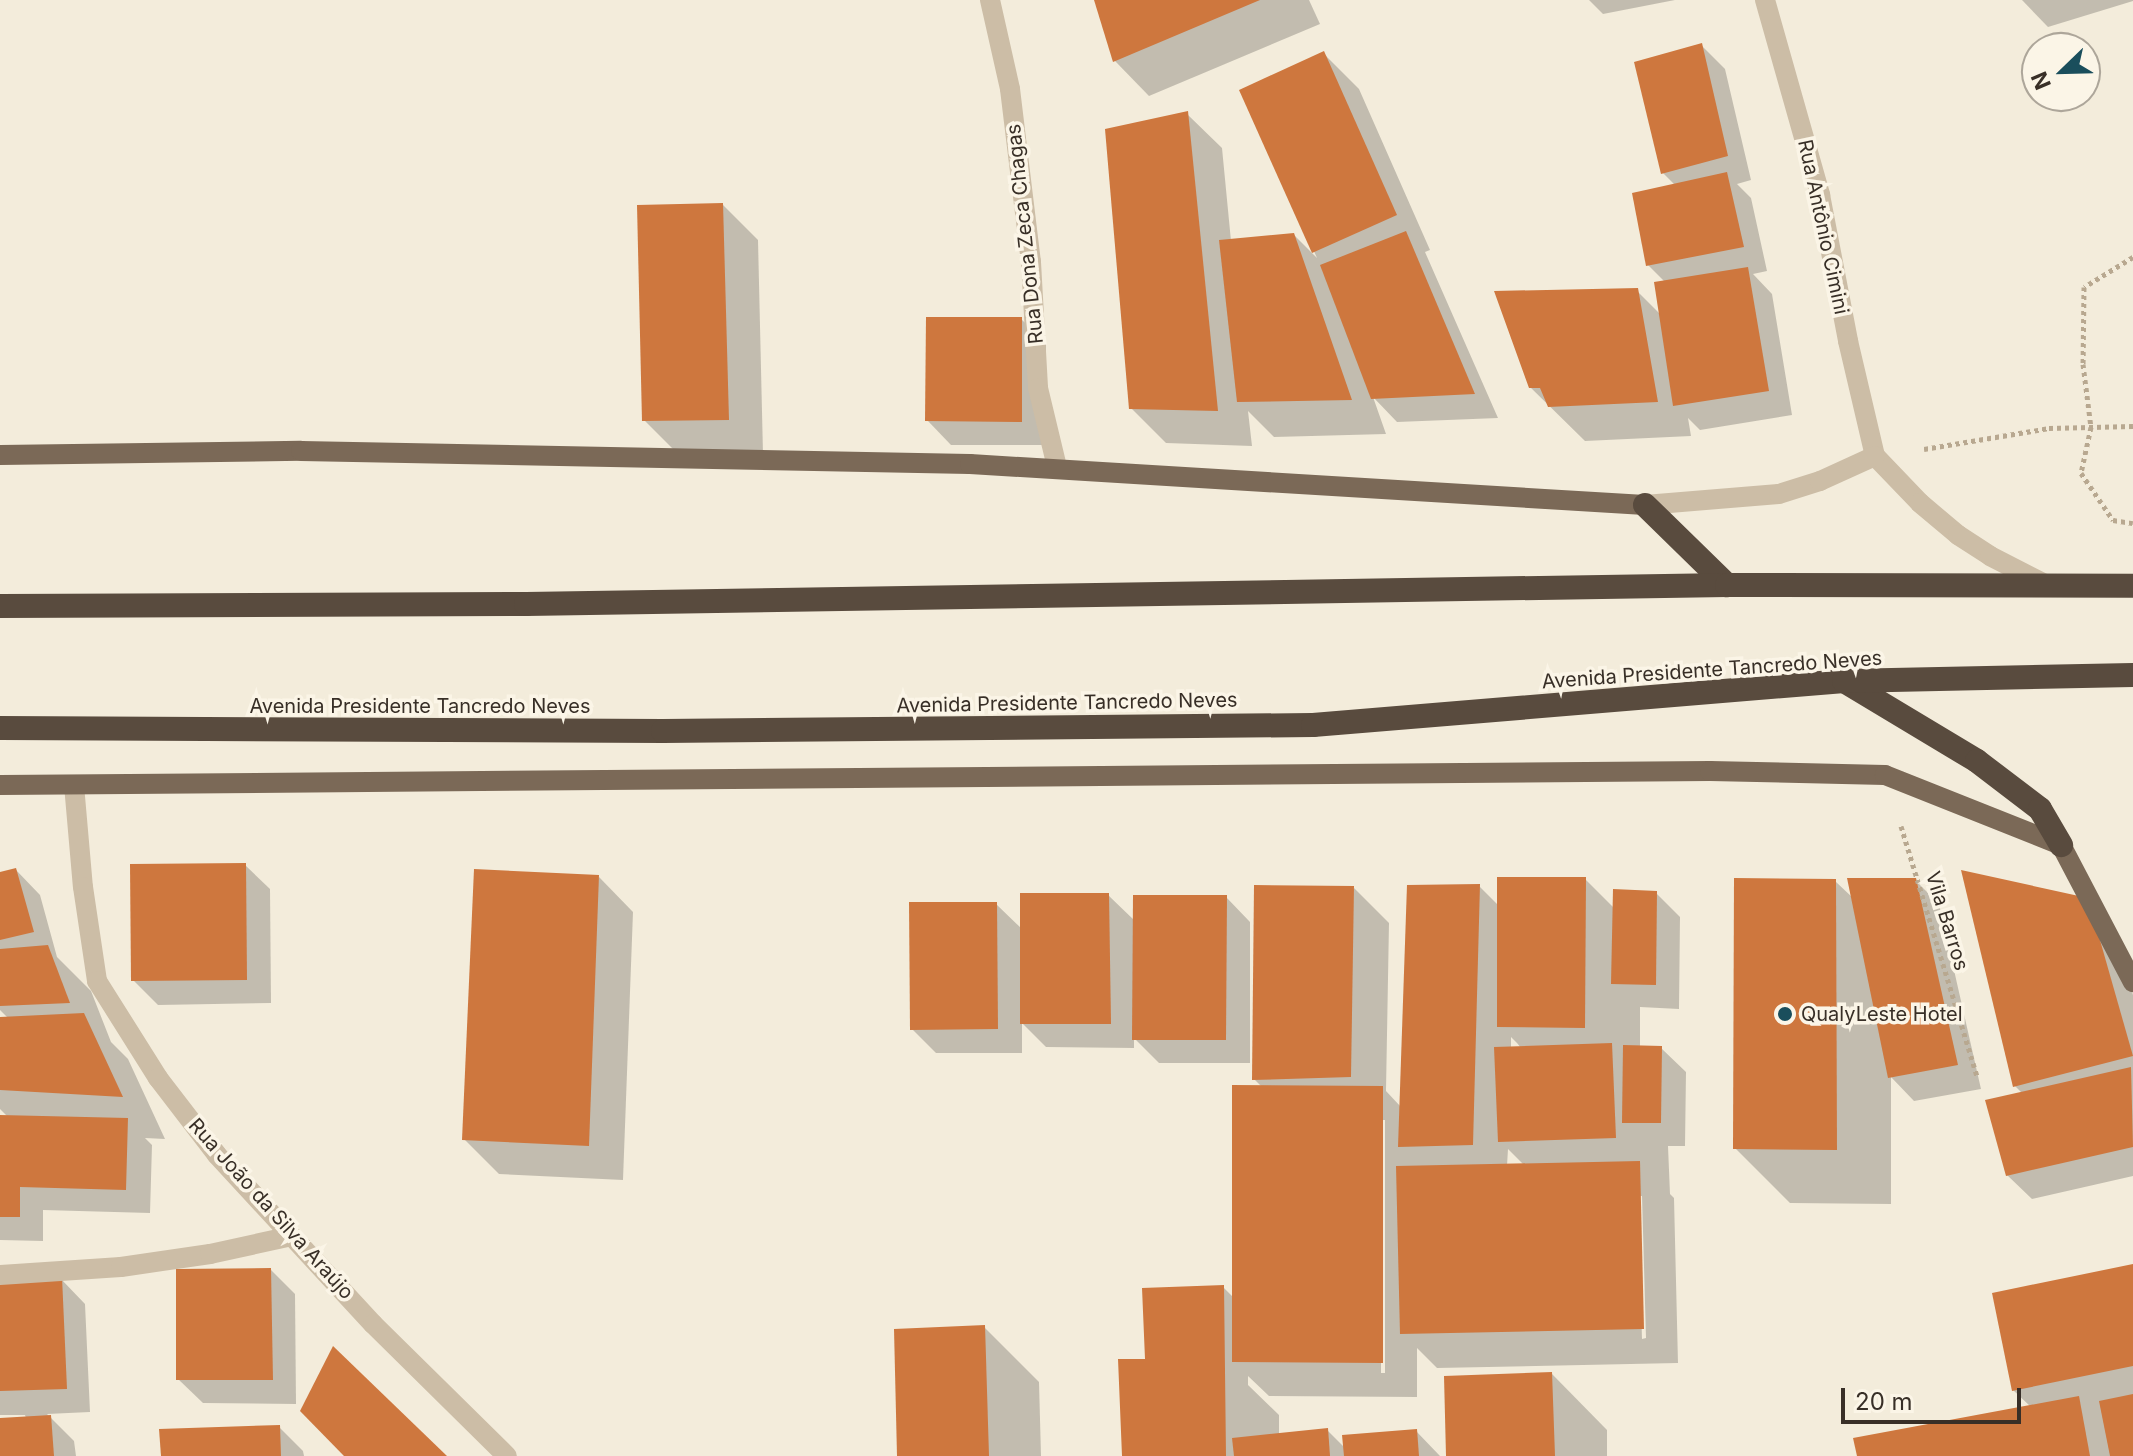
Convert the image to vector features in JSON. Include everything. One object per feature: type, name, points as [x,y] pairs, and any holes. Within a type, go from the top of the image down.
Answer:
[{"type":"highway","points":[[1645,505],[1727,585]]},
{"type":"highway","points":[[0,606],[526,604],[1727,585],[2133,586]]},
{"type":"highway","name":"Avenida Presidente Tancredo Neves","points":[[0,728],[679,731],[1313,725],[1844,681],[2133,675]]},
{"type":"highway","points":[[1844,681],[1977,761],[2040,809],[2061,845]]},
{"type":"main road","points":[[0,455],[301,451],[1057,467],[1645,505]]},
{"type":"main road","points":[[0,785],[1710,771],[1885,775],[2061,845],[2133,982]]},
{"type":"street","name":"Rua Dona Zeca Chagas","points":[[990,0],[1010,89],[1031,262],[1038,388],[1057,467]]},
{"type":"street","name":"Rua Antônio Cimini","points":[[1765,0],[1820,195],[1848,341],[1875,456]]},
{"type":"street","points":[[1645,505],[1779,494],[1820,481],[1875,456],[1920,503],[1958,535],[1990,556],[2045,584]]},
{"type":"street","name":"Rua João da Silva Araújo","points":[[74,785],[83,887],[97,981],[158,1078],[217,1155],[373,1324],[507,1456]]},
{"type":"street","points":[[0,1275],[136,1265],[210,1254],[292,1236]]},
{"type":"path","points":[[2133,257],[2084,287],[2083,364],[2091,427],[2081,473],[2113,520],[2133,523]]},
{"type":"path","points":[[1875,456],[2049,428],[2133,426]]},
{"type":"path","name":"Vila Barros","points":[[1885,775],[1977,1076]]},
{"type":"building","points":[[1094,0],[1260,0],[1113,62]]},
{"type":"building","points":[[1702,43],[1728,156],[1661,174],[1634,62]]},
{"type":"building","points":[[1324,51],[1397,215],[1312,253],[1239,90]]},
{"type":"building","points":[[1188,111],[1218,411],[1129,409],[1105,129]]},
{"type":"building","points":[[1727,172],[1744,247],[1646,266],[1632,193]]},
{"type":"building","points":[[723,203],[729,420],[642,421],[637,205]]},
{"type":"building","points":[[1406,231],[1475,394],[1371,399],[1320,265]]},
{"type":"building","points":[[1294,233],[1352,400],[1237,402],[1219,240]]},
{"type":"building","points":[[1748,267],[1769,391],[1673,406],[1654,282]]},
{"type":"building","points":[[1638,288],[1658,402],[1548,407],[1540,388],[1529,388],[1494,291]]},
{"type":"building","points":[[926,317],[1022,317],[1022,422],[925,421]]},
{"type":"building","points":[[246,863],[247,980],[131,981],[130,864]]},
{"type":"building","points":[[16,868],[34,932],[0,940],[0,872]]},
{"type":"building","points":[[474,869],[599,875],[589,1146],[462,1140]]},
{"type":"building","points":[[1961,870],[2088,898],[2133,1056],[2013,1087]]},
{"type":"building","points":[[1497,877],[1586,877],[1585,1028],[1497,1027]]},
{"type":"building","name":"QualyLeste Hotel","points":[[1734,878],[1836,879],[1837,1150],[1733,1149]]},
{"type":"building","points":[[1847,878],[1916,878],[1958,1065],[1888,1078]]},
{"type":"building","points":[[1480,884],[1473,1145],[1398,1147],[1407,885]]},
{"type":"building","points":[[1254,885],[1354,886],[1351,1077],[1252,1080]]},
{"type":"building","points":[[1613,889],[1657,891],[1656,985],[1611,984]]},
{"type":"building","points":[[1020,893],[1109,893],[1111,1024],[1020,1024]]},
{"type":"building","points":[[1133,895],[1227,895],[1226,1040],[1132,1040]]},
{"type":"building","points":[[909,902],[997,902],[998,1029],[910,1030]]},
{"type":"building","points":[[48,945],[70,1003],[0,1006],[0,949]]},
{"type":"building","points":[[84,1013],[123,1097],[0,1090],[0,1017]]},
{"type":"building","points":[[1612,1043],[1616,1138],[1498,1142],[1494,1047]]},
{"type":"building","points":[[1623,1045],[1662,1046],[1661,1123],[1622,1123]]},
{"type":"building","points":[[2131,1067],[2133,1147],[2006,1176],[1985,1100]]},
{"type":"building","points":[[1232,1085],[1383,1086],[1383,1363],[1232,1362]]},
{"type":"building","points":[[0,1115],[128,1118],[126,1190],[20,1187],[20,1217],[0,1217]]},
{"type":"building","points":[[1640,1161],[1644,1329],[1400,1334],[1396,1166]]},
{"type":"building","points":[[2133,1264],[2133,1366],[2012,1391],[1992,1293]]},
{"type":"building","points":[[271,1268],[273,1380],[176,1380],[176,1269]]},
{"type":"building","points":[[62,1277],[67,1389],[0,1391],[0,1279]]},
{"type":"building","points":[[1224,1285],[1226,1456],[1122,1456],[1118,1359],[1145,1359],[1142,1288]]},
{"type":"building","points":[[985,1325],[989,1456],[897,1456],[894,1329]]},
{"type":"building","points":[[333,1346],[447,1456],[344,1456],[300,1411]]},
{"type":"building","points":[[1552,1372],[1555,1456],[1446,1456],[1444,1376]]},
{"type":"building","points":[[2133,1394],[2133,1456],[2110,1456],[2099,1401]]},
{"type":"building","points":[[2079,1396],[2090,1456],[1857,1456],[1853,1438]]},
{"type":"building","points":[[51,1415],[54,1456],[0,1456],[0,1418]]},
{"type":"building","points":[[280,1425],[281,1456],[161,1456],[159,1429]]},
{"type":"building","points":[[1328,1428],[1330,1456],[1234,1456],[1232,1438]]},
{"type":"building","points":[[1417,1429],[1419,1456],[1344,1456],[1342,1435]]},
{"type":"place","name":"QualyLeste Hotel","points":[[1785,1014]]}]
